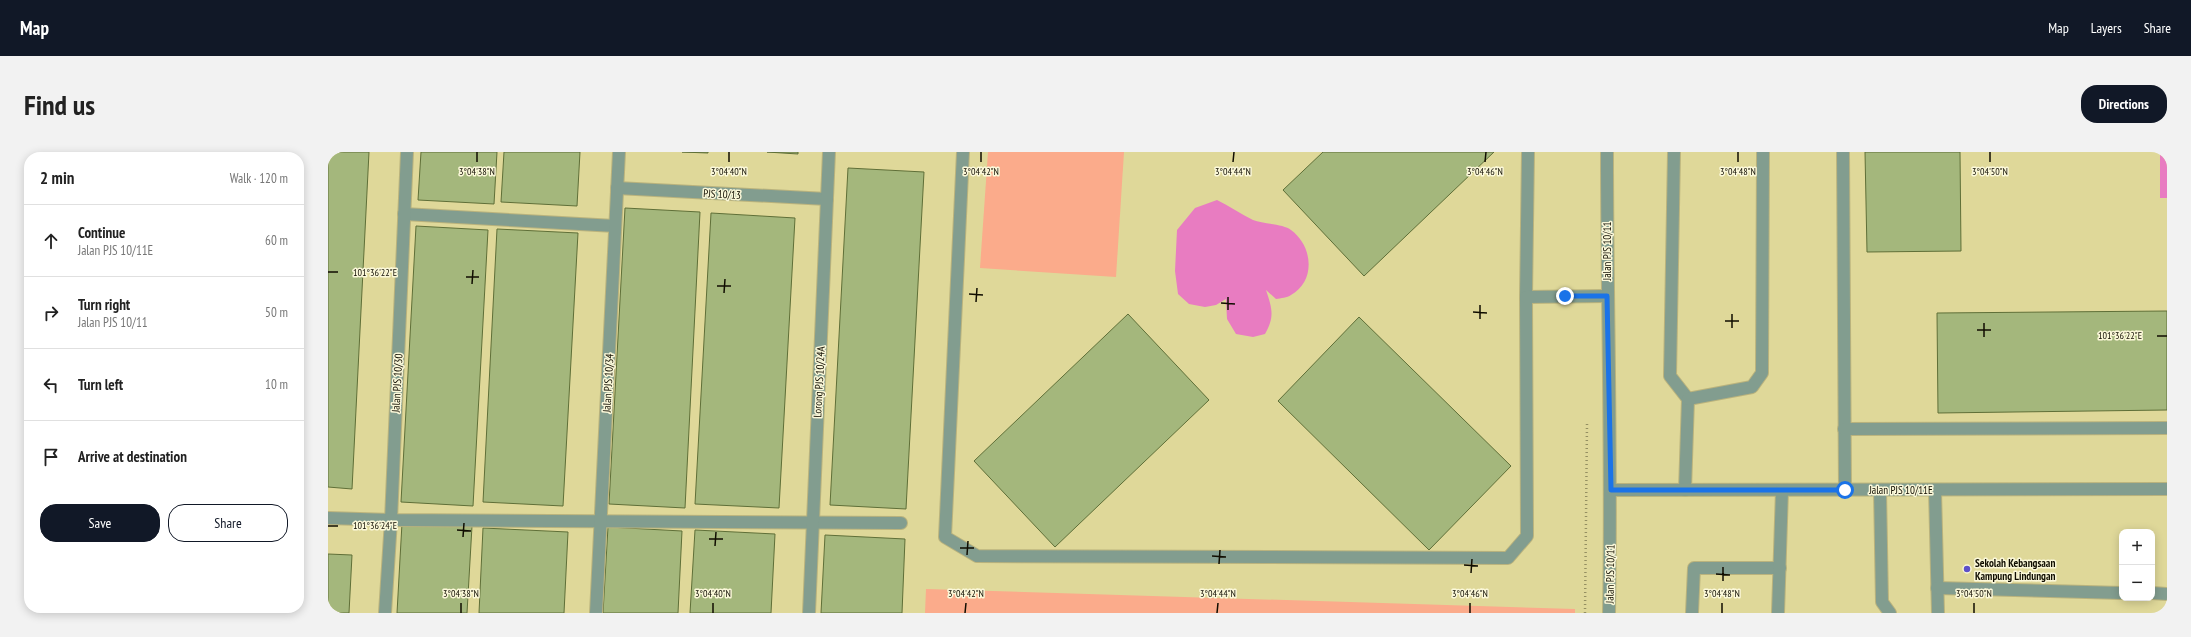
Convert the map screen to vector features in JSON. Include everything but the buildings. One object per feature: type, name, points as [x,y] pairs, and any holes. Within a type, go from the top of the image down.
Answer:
[{"type":"street","name":"Jalan PJS 10/30","points":[[385,613],[391,520],[407,152]]},
{"type":"street","name":"Jalan PJS 10/34","points":[[596,613],[602,522],[619,152]]},
{"type":"street","name":"Lorong PJS 10/24A","points":[[809,613],[829,152]]},
{"type":"street","points":[[963,152],[945,537],[977,556],[1508,558],[1527,536],[1526,296],[1528,152]]},
{"type":"street","name":"Jalan PJS 10/11","points":[[1607,152],[1607,296],[1611,490],[1609,613]]},
{"type":"street","points":[[1674,152],[1670,376],[1688,399],[1685,490]]},
{"type":"street","points":[[1688,399],[1752,388],[1762,373],[1763,152]]},
{"type":"street","points":[[1843,152],[1845,490]]},
{"type":"street","name":"PJS 10/13","points":[[617,188],[827,199]]},
{"type":"street","points":[[404,214],[615,226]]},
{"type":"street","points":[[1526,296],[1607,296]]},
{"type":"street","points":[[1844,430],[2167,428]]},
{"type":"street","name":"Jalan PJS 10/11E","points":[[1611,490],[2167,489]]},
{"type":"street","points":[[1778,613],[1782,490]]},
{"type":"street","points":[[1880,490],[1882,602],[1890,613]]},
{"type":"street","points":[[1935,490],[1938,613]]},
{"type":"street","points":[[328,518],[602,522],[901,523]]},
{"type":"street","points":[[1692,613],[1694,568],[1780,568]]},
{"type":"street","points":[[1937,588],[2119,592]]},
{"type":"street","points":[[2155,593],[2167,594]]},
{"type":"shaded area","points":[[988,152],[1124,152],[1116,277],[980,268]]},
{"type":"shaded area","points":[[2160,152],[2167,152],[2167,198],[2160,198]]},
{"type":"shaded area","points":[[1217,200],[1253,220],[1288,228],[1304,245],[1309,263],[1308,272],[1305,281],[1299,289],[1289,296],[1276,299],[1266,290],[1272,312],[1265,334],[1253,337],[1236,334],[1227,319],[1226,299],[1216,305],[1205,307],[1189,304],[1178,294],[1175,271],[1177,230],[1195,208]]},
{"type":"shaded area","points":[[926,589],[1575,609],[1575,613],[925,613]]},
{"type":"place","name":"Sekolah Kebangsaan Kampung Lindungan","points":[[1967,569]]},
{"type":"route","points":[[1565,296],[1607,296],[1611,490],[1845,490]]}]
